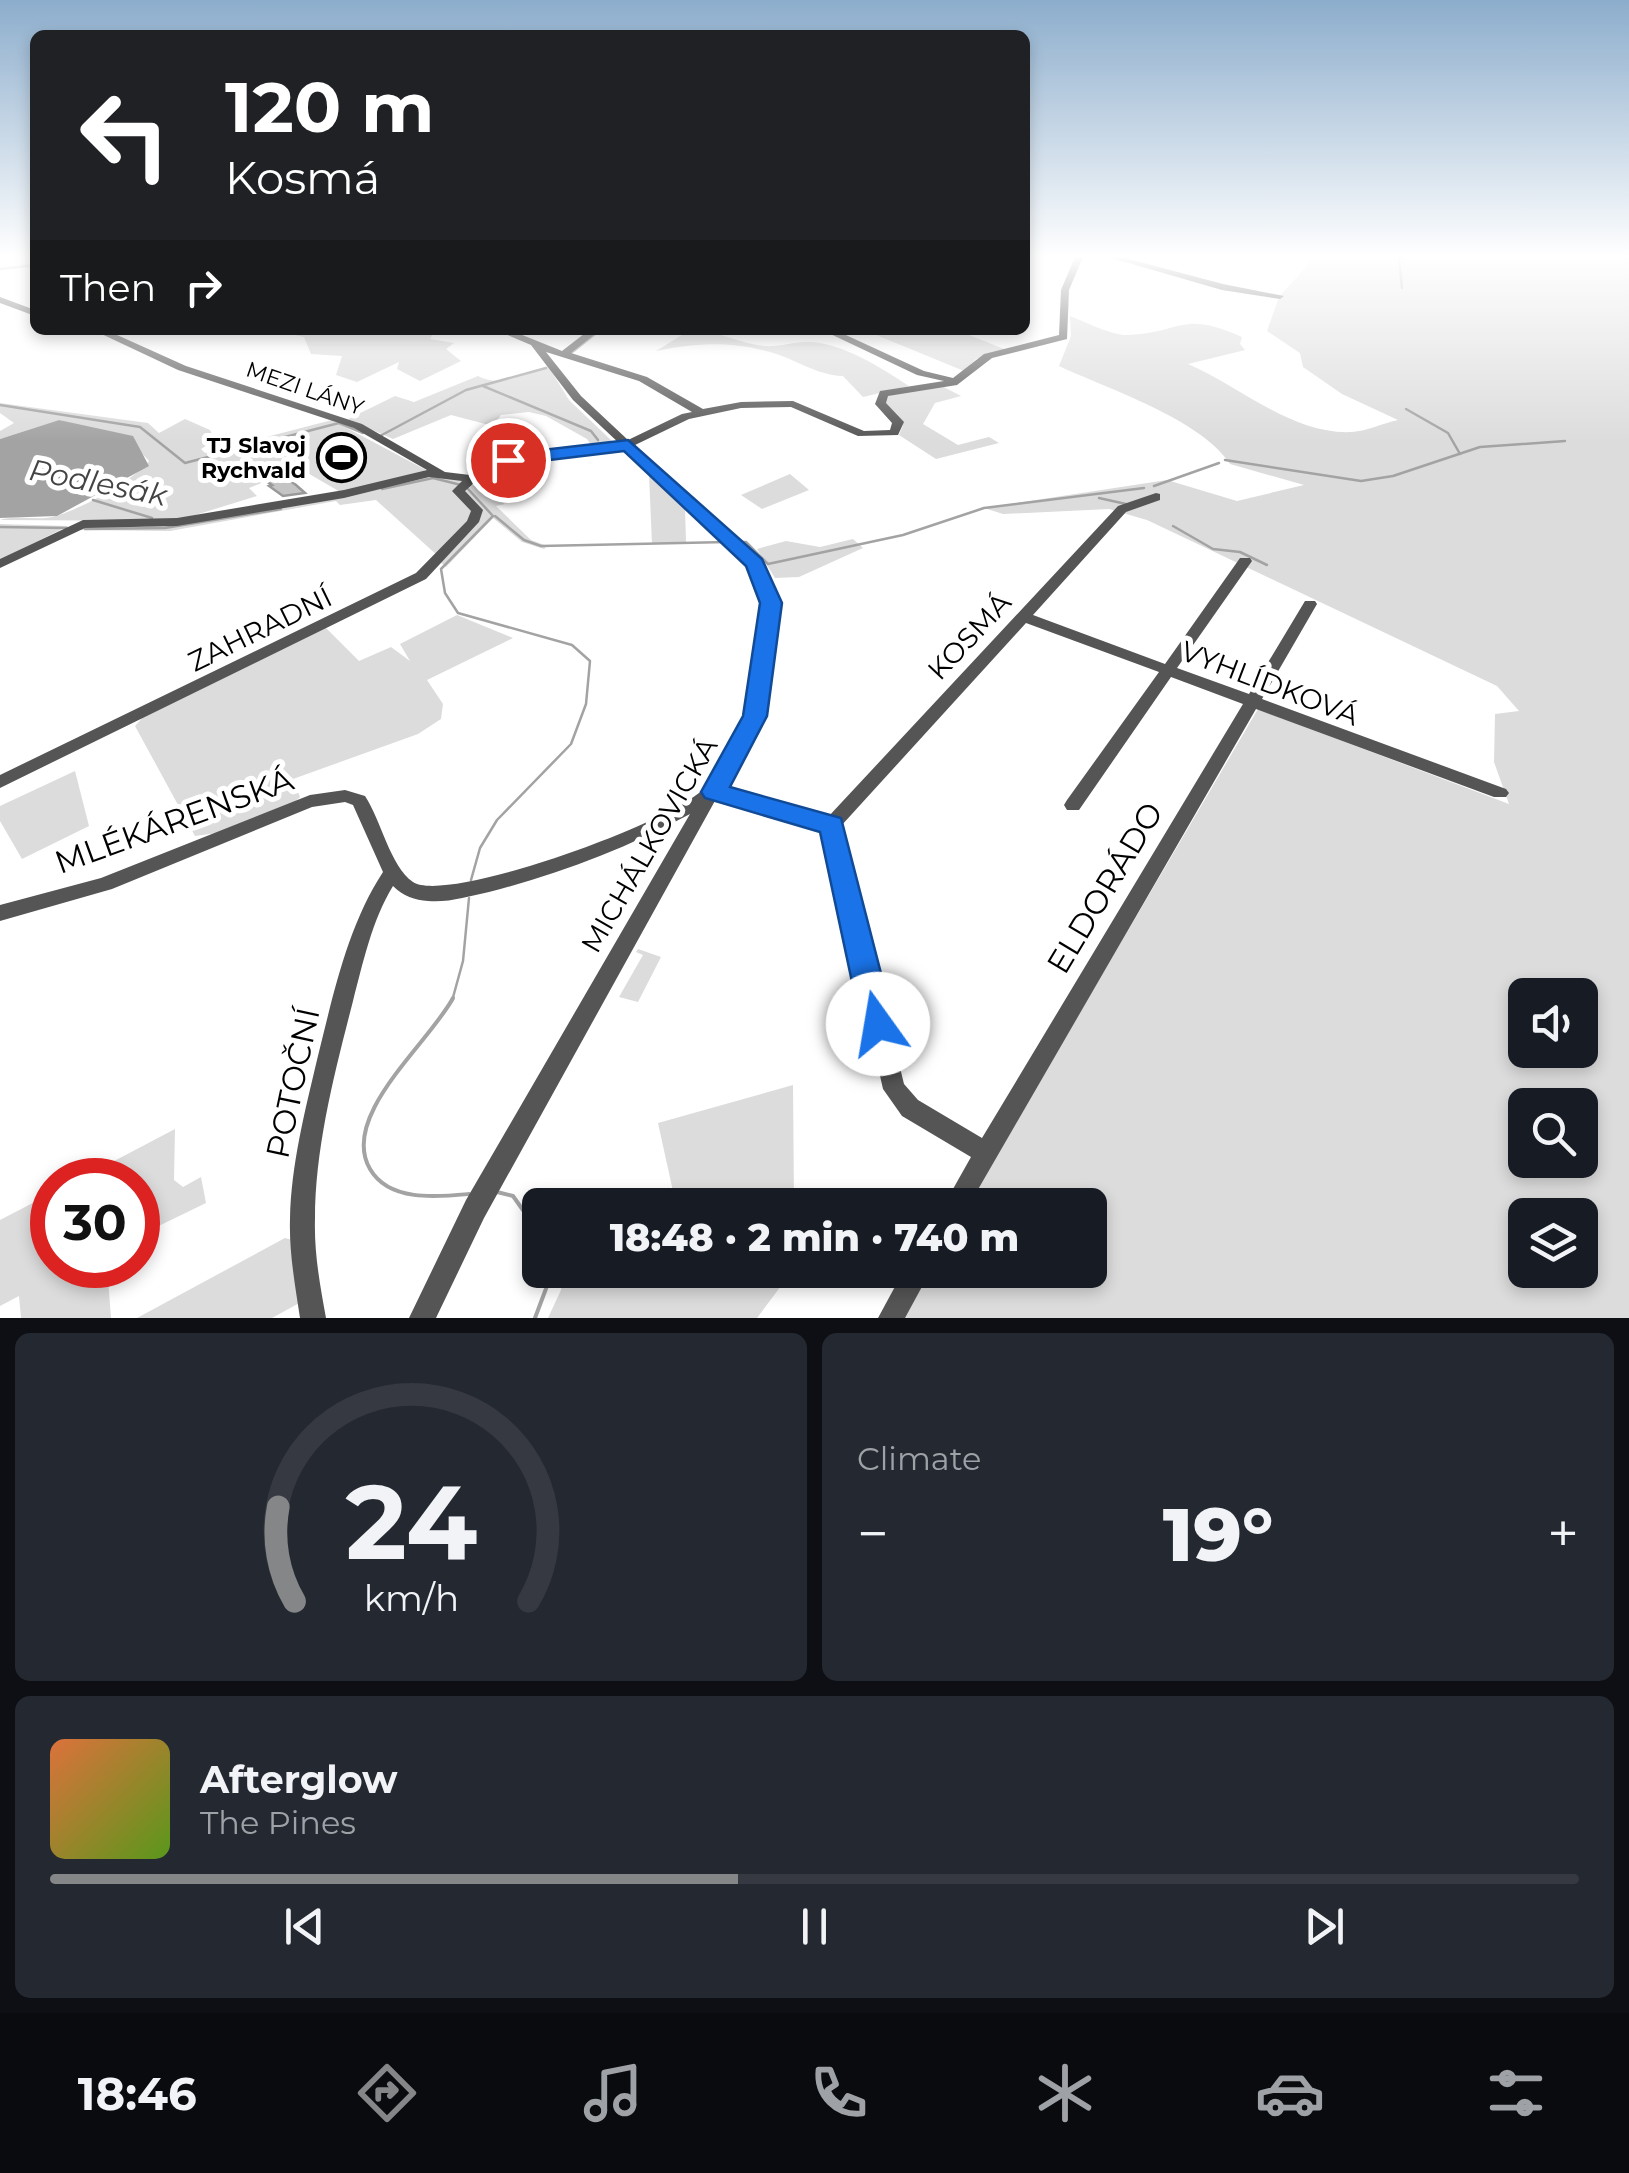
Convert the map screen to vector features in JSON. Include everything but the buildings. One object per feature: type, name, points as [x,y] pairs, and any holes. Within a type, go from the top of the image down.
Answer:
[{"type":"street","points":[[0,564],[72,529],[177,522],[344,494],[439,472],[466,483],[527,455],[628,445],[660,425],[700,412],[771,402],[793,404],[862,434],[885,435],[899,428],[880,404],[884,393],[958,380],[988,356],[1064,337],[1064,319]]},
{"type":"street","name":"MEZI LÁNY","points":[[109,335],[182,368],[358,426],[439,472]]},
{"type":"street","name":"MICHÁLKOVICKÁ","points":[[422,1318],[490,1182],[755,716],[772,618],[768,588],[755,563],[578,398],[557,357],[513,335]]},
{"type":"street","points":[[557,357],[588,335]]},
{"type":"street","points":[[838,335],[920,373],[958,380]]},
{"type":"street","points":[[557,357],[643,379],[700,412]]},
{"type":"street","name":"ZAHRADNÍ","points":[[0,782],[421,576],[473,522],[476,510],[459,494],[466,483]]},
{"type":"street","name":"KOSMÁ","points":[[832,826],[1122,509],[1156,497]]},
{"type":"street","points":[[1074,805],[1245,561]]},
{"type":"street","name":"ELDORÁDO","points":[[966,1188],[1310,604]]},
{"type":"street","name":"VYHLÍDKOVÁ","points":[[1024,617],[1500,793]]},
{"type":"street","points":[[393,871],[409,890],[457,892],[558,869],[596,854],[714,792],[832,826],[894,1088],[910,1108],[986,1153]]},
{"type":"street","name":"MLÉKÁRENSKÁ","points":[[0,913],[105,884],[310,802],[336,797],[353,797],[363,805],[393,871]]},
{"type":"street","name":"POTOČNÍ","points":[[313,1318],[302,1209],[306,1163],[362,933],[384,880],[393,871]]},
{"type":"street","points":[[890,1318],[908,1288]]},
{"type":"shaded area","points":[[1070,319],[1122,335],[1194,324],[1222,329],[1242,337],[1240,344],[1245,350],[1188,364],[1287,418],[1330,431],[1352,432],[1398,420],[1342,394],[1303,367],[1300,353],[1267,331],[1271,319],[1629,319],[1629,1318],[901,1318],[918,1288],[1107,1288],[1107,1188],[977,1188],[1258,709],[1509,804],[1494,762],[1495,714],[1519,711],[1497,686],[1147,520],[1109,509],[1003,514],[984,508],[1167,480],[1237,501],[1304,485],[1230,464],[1198,433],[1176,419],[1059,366],[1071,336]]},
{"type":"shaded area","points":[[295,335],[432,335],[430,339],[454,343],[446,349],[461,361],[420,381],[397,369],[399,362],[357,382],[336,375],[342,356],[311,354],[304,337]]},
{"type":"shaded area","points":[[682,335],[719,335],[764,346],[823,343],[862,358],[909,386],[863,397],[843,376],[823,373],[755,348],[713,344],[656,351]]},
{"type":"shaded area","points":[[876,335],[969,335],[1004,349],[976,359],[964,371]]},
{"type":"shaded area","points":[[548,366],[569,400],[613,442],[593,448],[587,439],[546,416],[529,412],[501,415],[493,426],[451,415],[393,439],[348,419],[395,396],[414,402],[478,376],[504,380]]},
{"type":"shaded area","points":[[942,386],[961,396],[935,403],[923,424],[958,445],[989,437],[999,443],[936,459],[899,435],[903,425],[885,404],[885,395]]},
{"type":"shaded area","points":[[0,403],[148,423],[159,433],[185,419],[210,430],[215,440],[201,449],[205,453],[332,420],[426,470],[342,493],[299,468],[249,488],[257,496],[176,521],[0,520],[46,518],[70,511],[117,487],[149,461],[139,450],[59,420],[0,439],[0,431],[14,423],[0,413]]},
{"type":"shaded area","points":[[649,474],[685,507],[686,542],[652,544]]},
{"type":"shaded area","points":[[790,474],[809,490],[762,509],[741,495]]},
{"type":"shaded area","points":[[432,475],[464,480],[461,485],[473,515],[438,556],[376,500],[340,505],[336,501],[170,531],[76,530],[87,526],[146,527]]},
{"type":"shaded area","points":[[471,484],[505,504],[496,506],[531,540],[547,546],[544,549],[522,542],[493,518],[446,567],[440,562],[479,516],[461,492]]},
{"type":"shaded area","points":[[0,524],[68,526],[0,560]]},
{"type":"shaded area","points":[[853,539],[863,548],[799,577],[775,578],[757,549],[786,541],[820,547]]},
{"type":"shaded area","points":[[457,615],[513,638],[427,680],[443,704],[441,719],[418,734],[293,779],[300,797],[295,802],[217,833],[195,836],[135,726],[144,716],[325,627],[359,661],[391,647],[410,661],[400,644]]},
{"type":"shaded area","points":[[75,771],[89,826],[22,859],[0,821],[0,806]]},
{"type":"shaded area","points":[[638,949],[661,957],[638,1002],[619,997],[643,955],[636,952]]},
{"type":"shaded area","points":[[793,1085],[794,1188],[672,1188],[658,1123]]},
{"type":"shaded area","points":[[175,1129],[174,1180],[183,1187],[201,1177],[206,1203],[160,1225],[160,1158],[120,1158]]},
{"type":"shaded area","points":[[30,1204],[30,1288],[109,1288],[111,1318],[21,1318],[19,1296],[0,1306],[0,1220]]},
{"type":"shaded area","points":[[285,1238],[296,1241],[303,1301],[272,1318],[137,1318]]},
{"type":"shaded area","points":[[780,1288],[757,1318],[548,1318],[561,1290]]},
{"type":"water","points":[[59,420],[133,436],[149,466],[57,516],[0,518],[0,439]]},
{"type":"waterway","points":[[571,353],[594,335]]},
{"type":"waterway","points":[[380,436],[466,390],[546,368]]},
{"type":"waterway","points":[[483,386],[591,431],[598,440]]},
{"type":"waterway","points":[[0,405],[140,427],[185,463],[339,423],[363,433]]},
{"type":"waterway","points":[[1406,409],[1448,433],[1460,454]]},
{"type":"waterway","points":[[1460,454],[1480,447],[1565,441]]},
{"type":"waterway","points":[[1225,460],[1361,481],[1393,476],[1460,454]]},
{"type":"waterway","points":[[1154,486],[1219,463]]},
{"type":"waterway","points":[[382,489],[433,478],[461,485]]},
{"type":"waterway","points":[[740,542],[746,542],[768,564],[903,535],[984,508],[1144,488]]},
{"type":"waterway","points":[[468,489],[493,516],[441,569],[445,593],[458,613],[572,645],[590,661],[586,704],[571,744],[497,820],[480,848],[471,880]]},
{"type":"waterway","points":[[1099,498],[1126,504]]},
{"type":"waterway","name":"Podlesák","points":[[93,500],[152,518]]},
{"type":"waterway","name":"Podlesák","points":[[85,529],[165,528],[281,509]]},
{"type":"waterway","points":[[495,516],[524,540],[541,546],[727,542]]},
{"type":"waterway","points":[[1173,526],[1213,549],[1240,552],[1267,565]]},
{"type":"waterway","points":[[0,527],[67,528]]},
{"type":"waterway","points":[[453,999],[463,961],[469,898]]},
{"type":"waterway","points":[[453,999],[377,1103],[367,1126],[364,1148],[370,1169],[389,1187],[415,1195],[469,1194]]},
{"type":"waterway","points":[[497,1192],[513,1196],[522,1209]]},
{"type":"waterway","points":[[535,1318],[546,1288]]},
{"type":"place","name":"TJ Slavoj Rychvald","points":[[341,458]]},
{"type":"route","points":[[508,460],[628,445],[755,563],[768,588],[772,618],[762,690],[755,716],[714,792],[736,794],[832,826],[878,1024]]}]
